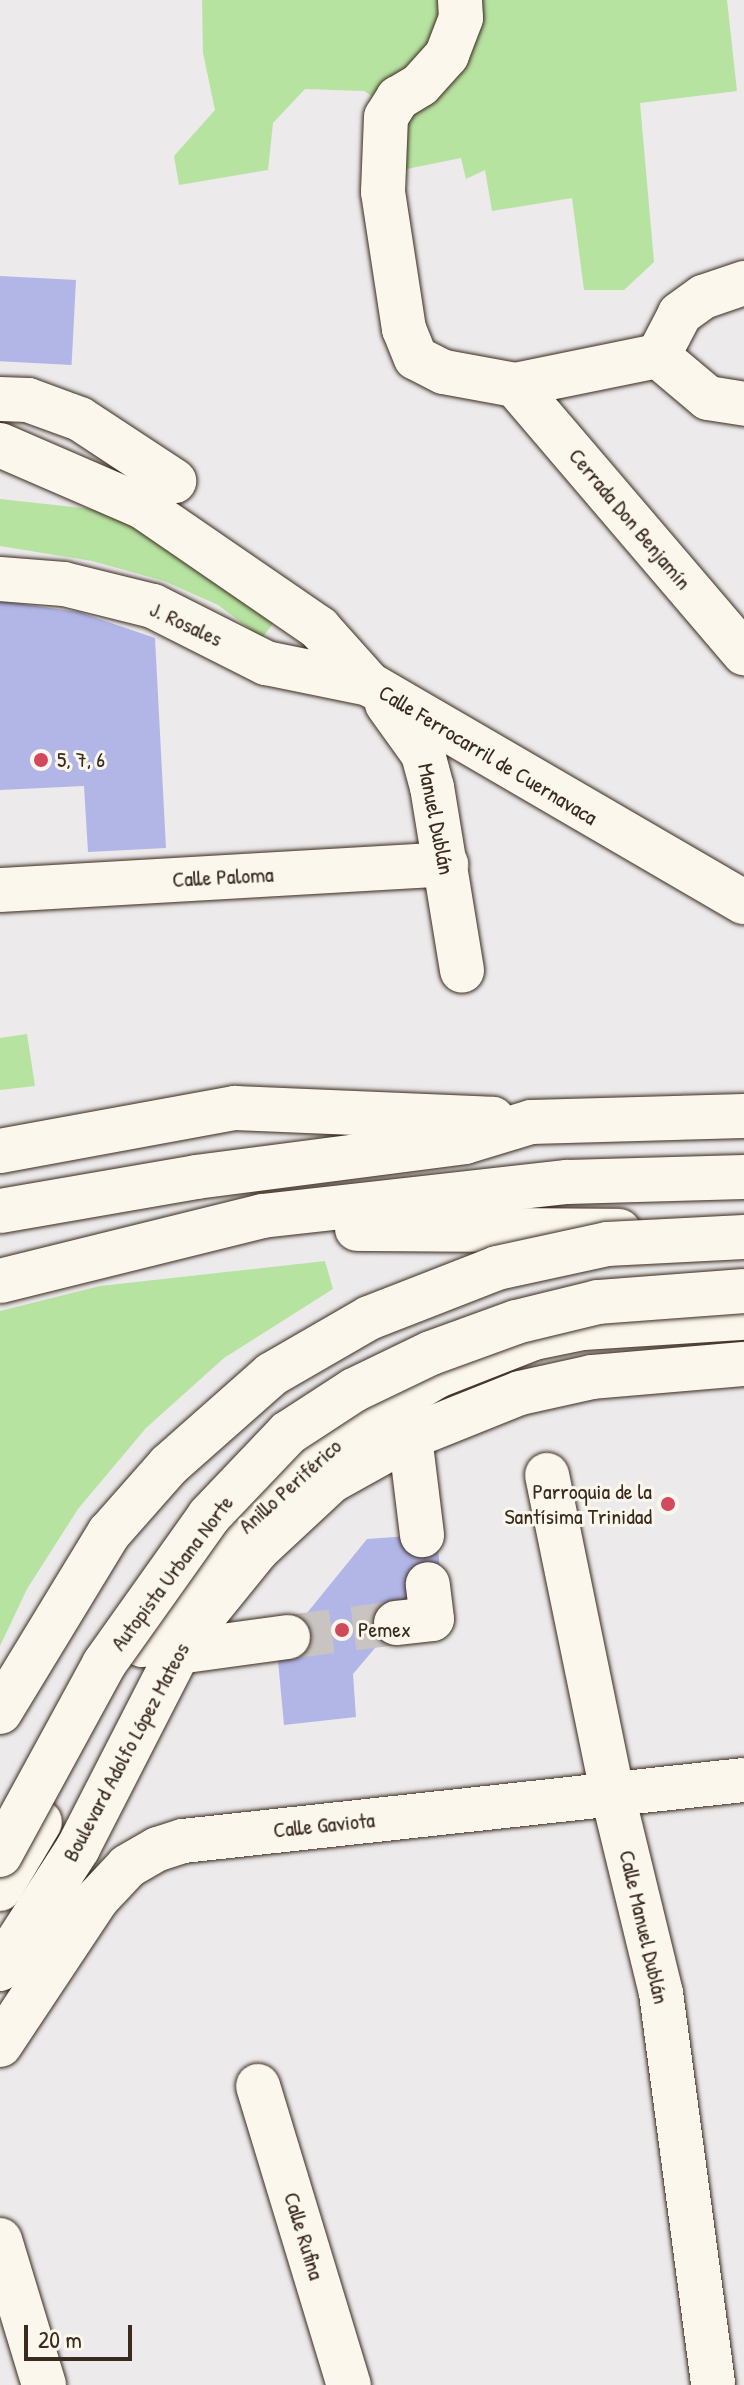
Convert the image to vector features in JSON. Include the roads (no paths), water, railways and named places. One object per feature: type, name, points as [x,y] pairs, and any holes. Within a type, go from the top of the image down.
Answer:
[{"type":"main road","points":[[460,0],[461,18],[447,55],[435,71],[390,106],[383,192],[404,329],[416,358],[444,372],[515,385],[658,356]]},
{"type":"main road","points":[[658,356],[680,314],[703,297],[744,283]]},
{"type":"main road","points":[[658,356],[708,398],[744,404]]},
{"type":"main road","name":"Cerrada Don Benjamín","points":[[515,385],[744,653]]},
{"type":"main road","points":[[0,399],[28,400],[80,419],[174,481]]},
{"type":"main road","name":"Calle Ferrocarril de Cuernavaca","points":[[0,445],[143,507],[319,628],[369,684],[744,902]]},
{"type":"main road","name":"J. Rosales","points":[[0,579],[64,584],[153,606],[266,663],[369,684]]},
{"type":"main road","name":"Manuel Dublán","points":[[369,684],[423,754],[446,864],[462,971]]},
{"type":"main road","name":"Calle Paloma","points":[[0,890],[446,864]]},
{"type":"main road","points":[[0,1151],[235,1108],[531,1122],[744,1116]]},
{"type":"main road","points":[[0,1211],[182,1179],[465,1142],[531,1122]]},
{"type":"main road","points":[[0,1281],[262,1216],[434,1193],[567,1182],[744,1177]]},
{"type":"main road","points":[[105,1254],[319,1230],[426,1226],[619,1231],[744,1227]]},
{"type":"main road","points":[[0,1722],[43,1643],[91,1573],[145,1511],[286,1375],[375,1311],[455,1269],[526,1245],[619,1231]]},
{"type":"main road","points":[[0,1712],[109,1533],[169,1465],[272,1374],[369,1318],[497,1268],[607,1244],[744,1237]]},
{"type":"main road","name":"Autopista Urbana Norte","points":[[0,1855],[104,1664],[209,1516],[288,1433],[354,1390],[431,1353],[516,1322],[598,1302],[744,1291]]},
{"type":"main road","name":"Anillo Periférico","points":[[0,1889],[97,1715],[164,1613],[252,1516],[331,1447],[437,1376],[534,1338],[633,1321],[744,1318]]},
{"type":"main road","name":"Boulevard Adolfo López Mateos","points":[[0,1969],[78,1848],[178,1652],[222,1591],[292,1516],[331,1481],[410,1437],[520,1393],[592,1377],[744,1364]]},
{"type":"main road","points":[[410,1437],[422,1535]]},
{"type":"main road","name":"Calle Manuel Dublán","points":[[547,1475],[612,1792],[661,1993],[713,2385]]},
{"type":"main road","points":[[396,1623],[432,1619],[428,1584]]},
{"type":"main road","points":[[178,1652],[288,1637]]},
{"type":"main road","name":"Calle Gaviota","points":[[0,2045],[97,1899],[128,1866],[158,1849],[183,1841],[744,1780]]},
{"type":"main road","name":"Calle Rufina","points":[[258,2086],[349,2385]]},
{"type":"main road","points":[[0,2240],[44,2385]]},
{"type":"tunnel","points":[[288,1637],[396,1623]]},
{"type":"place","name":"5, 7, 6","points":[[41,760]]},
{"type":"place","name":"Parroquia de la Santísima Trinidad","points":[[668,1504]]},
{"type":"place","name":"Pemex","points":[[342,1630]]}]
